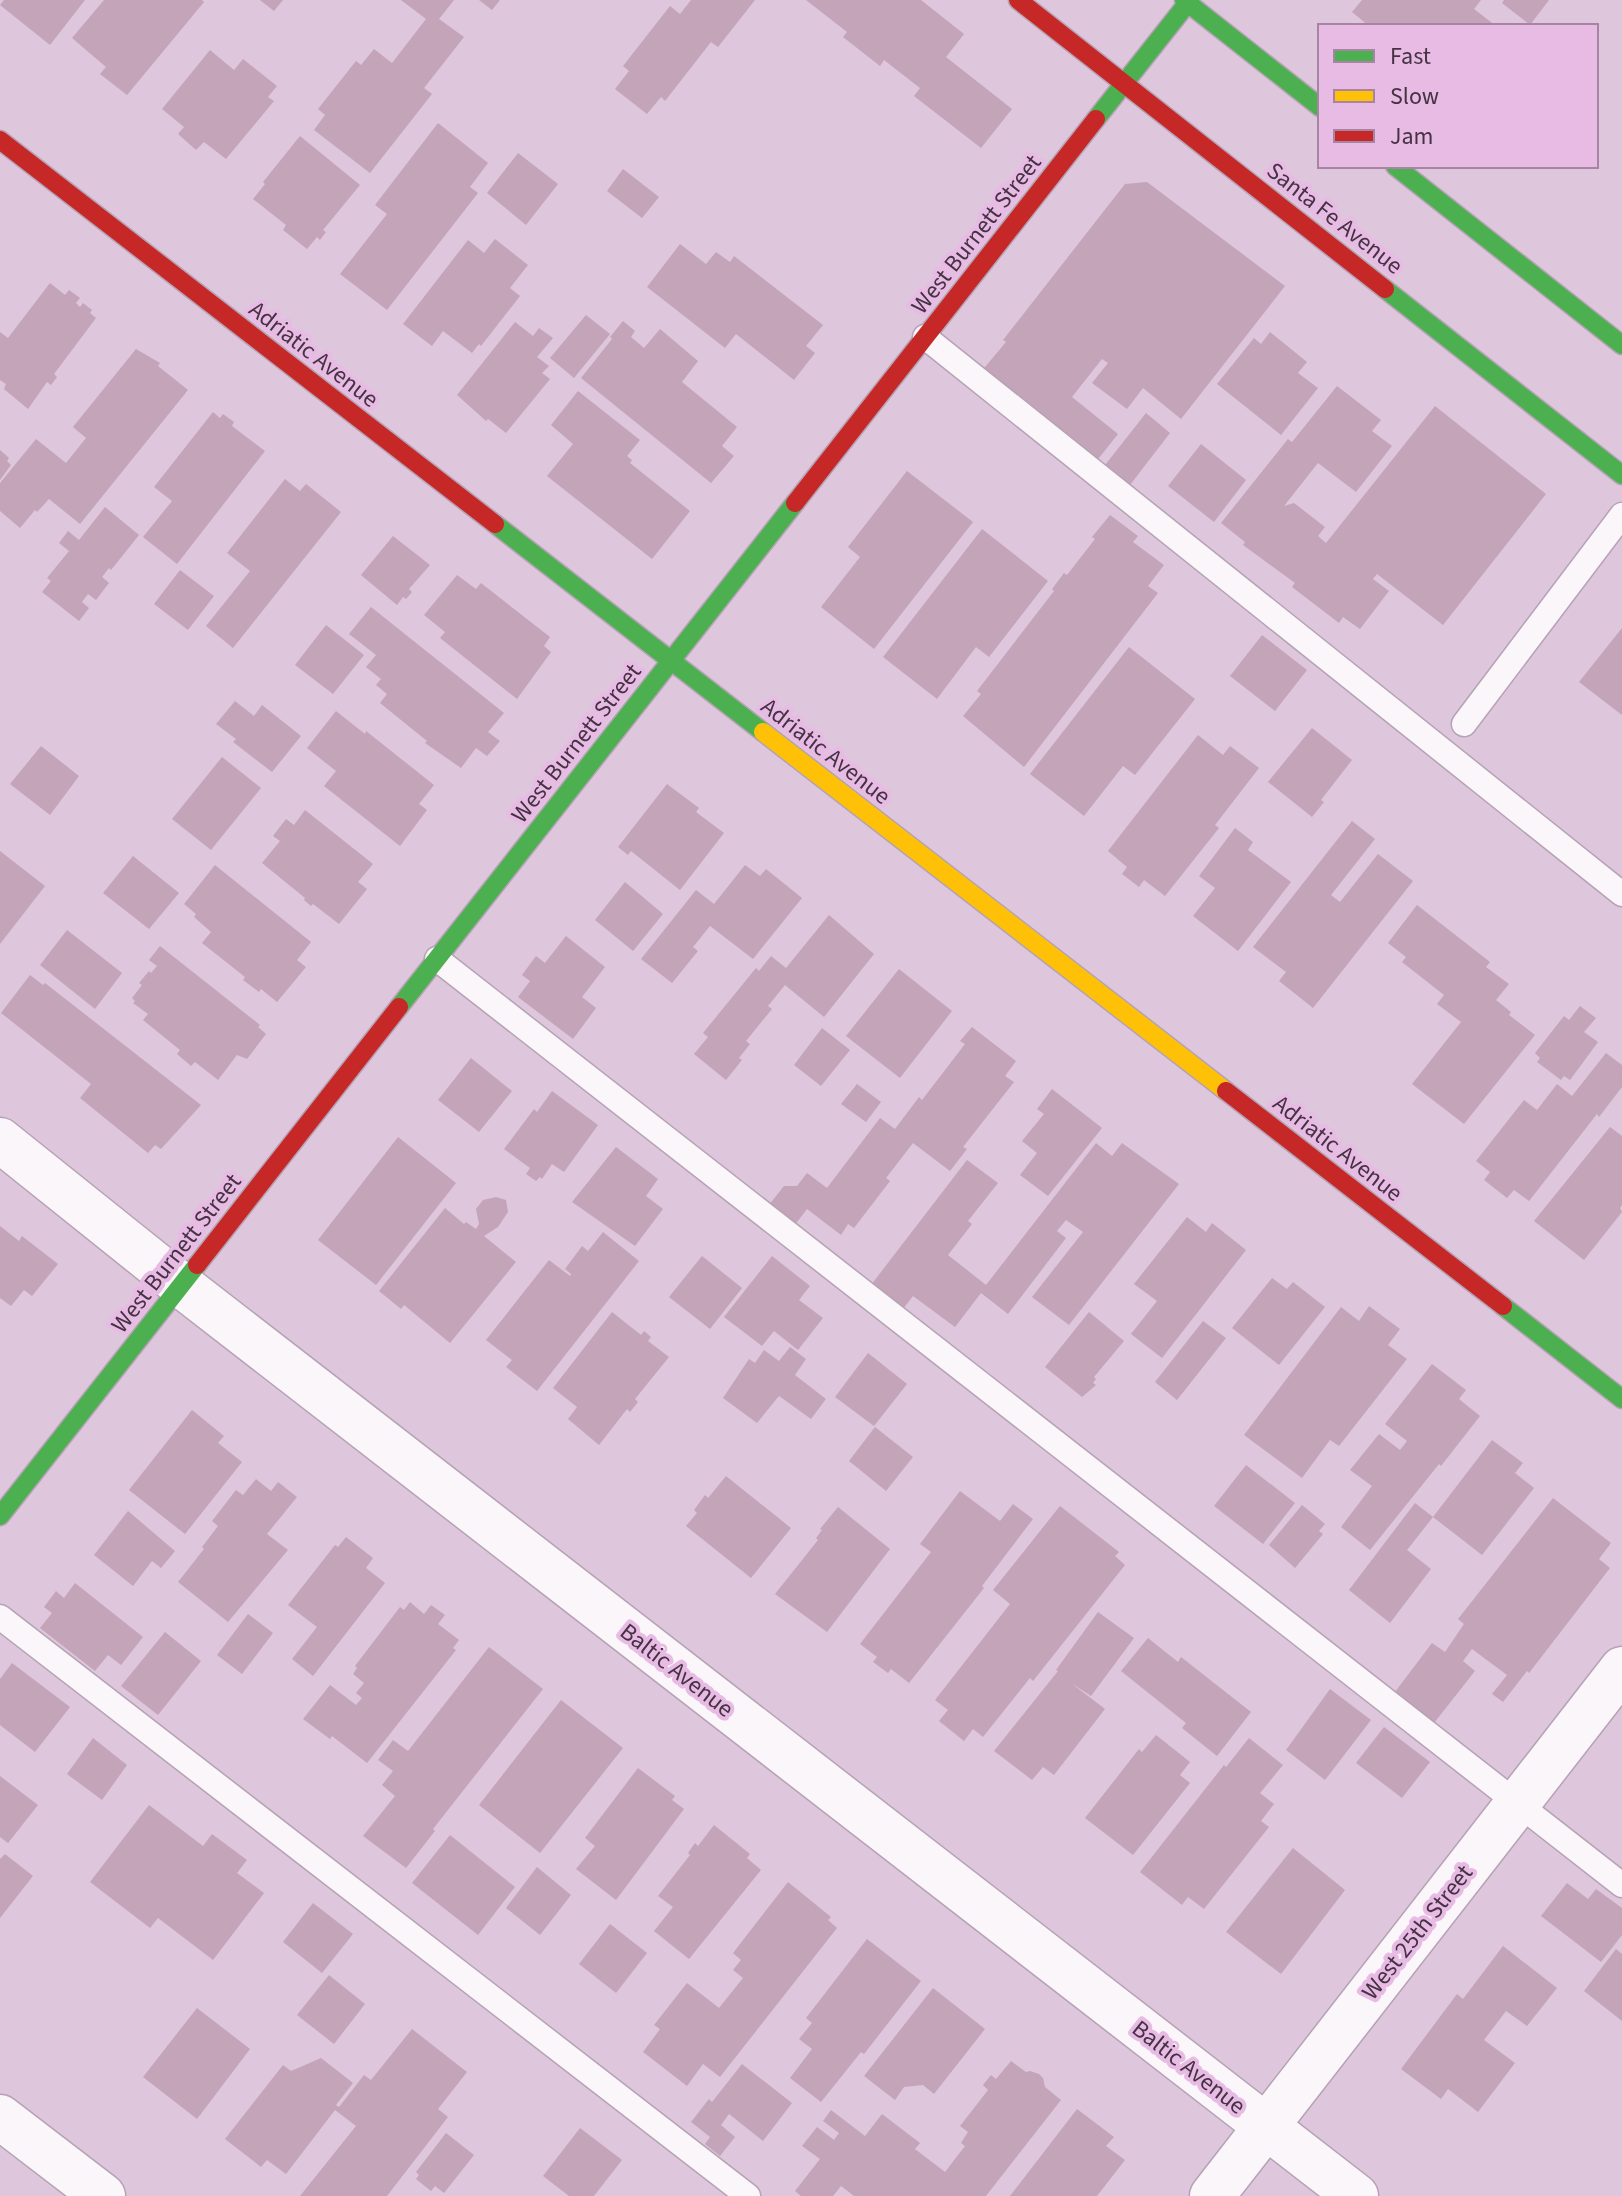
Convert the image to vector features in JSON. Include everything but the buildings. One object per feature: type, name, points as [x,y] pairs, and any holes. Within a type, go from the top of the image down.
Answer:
[{"type":"street","name":"Santa Fe Avenue","points":[[1018,0],[1622,475]]},
{"type":"street","name":"West Burnett Street","points":[[0,1516],[1187,1]]},
{"type":"street","points":[[1187,1],[1318,105]]},
{"type":"street","name":"Adriatic Avenue","points":[[0,140],[1622,1399]]},
{"type":"street","points":[[1398,168],[1622,345]]},
{"type":"street","name":"Baltic Avenue","points":[[0,1140],[181,1285],[1356,2196]]},
{"type":"street","name":"West 25th Street","points":[[1212,2196],[1622,1669]]},
{"type":"street","points":[[0,2117],[103,2196]]},
{"type":"lane","points":[[925,337],[1622,894]]},
{"type":"lane","points":[[1464,724],[1622,515]]},
{"type":"lane","points":[[437,959],[1622,1885]]},
{"type":"lane","points":[[0,1617],[748,2196]]},
{"type":"traffic: fast","points":[[1184,0],[1318,105]]},
{"type":"traffic: fast","points":[[1096,119],[1190,0]]},
{"type":"traffic: fast","points":[[1398,168],[1622,345]]},
{"type":"traffic: fast","points":[[1385,289],[1622,475]]},
{"type":"traffic: fast","points":[[399,1007],[795,503]]},
{"type":"traffic: fast","points":[[495,524],[763,732]]},
{"type":"traffic: fast","points":[[0,1516],[197,1265]]},
{"type":"traffic: fast","points":[[1503,1306],[1622,1399]]},
{"type":"traffic: slow","points":[[763,732],[1226,1091]]},
{"type":"traffic: jam","points":[[1018,0],[1385,289]]},
{"type":"traffic: jam","points":[[795,503],[1096,119]]},
{"type":"traffic: jam","points":[[0,140],[495,524]]},
{"type":"traffic: jam","points":[[197,1265],[399,1007]]},
{"type":"traffic: jam","points":[[1226,1091],[1503,1306]]}]
